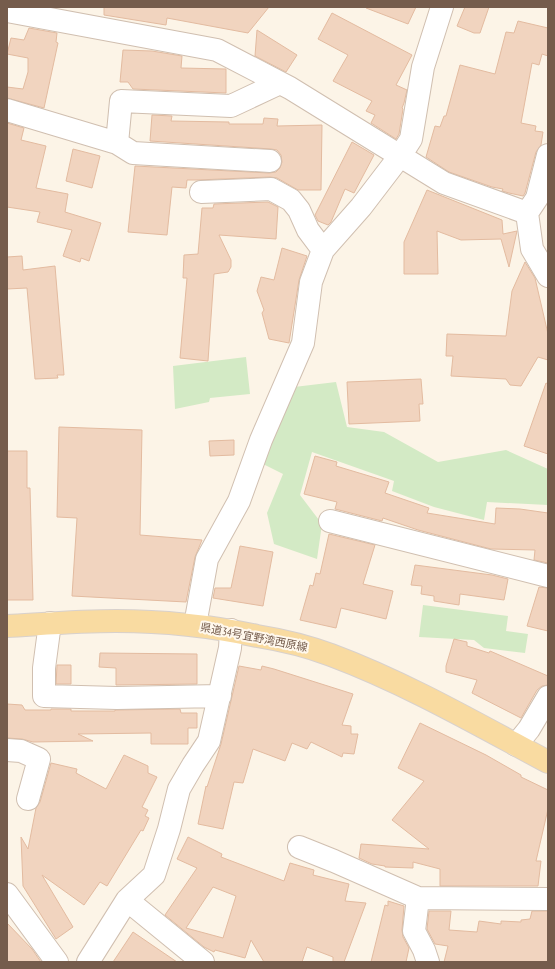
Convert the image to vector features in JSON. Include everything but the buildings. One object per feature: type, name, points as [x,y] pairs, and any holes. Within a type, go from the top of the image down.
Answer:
[{"type":"main road","name":"県道34号宜野湾西原線","points":[[7,626],[116,621],[164,622],[231,630],[292,643],[330,654],[350,662],[442,705],[548,762]]},
{"type":"street","points":[[194,625],[207,559],[239,501],[261,440],[303,343],[311,282],[324,250],[361,207],[400,156],[411,139],[423,68],[442,7]]},
{"type":"street","points":[[11,10],[217,50],[280,83],[444,183],[527,213]]},
{"type":"street","points":[[117,144],[121,101],[231,106],[280,83]]},
{"type":"street","points":[[7,110],[117,144],[133,153],[270,161]]},
{"type":"street","points":[[548,155],[537,198],[527,213],[532,249],[548,276]]},
{"type":"street","points":[[201,192],[271,189],[291,200],[308,230],[324,250]]},
{"type":"street","points":[[330,521],[548,576]]},
{"type":"street","points":[[50,624],[44,668],[44,696],[117,698],[220,696]]},
{"type":"street","points":[[88,962],[127,900],[154,875],[169,829],[179,789],[209,741],[230,648],[231,630]]},
{"type":"street","points":[[516,745],[529,729],[548,697]]},
{"type":"street","points":[[7,750],[21,751],[39,759],[28,799]]},
{"type":"street","points":[[299,848],[334,861],[418,898],[548,899]]},
{"type":"street","points":[[7,894],[57,962]]},
{"type":"street","points":[[418,898],[414,931],[428,962]]},
{"type":"street","points":[[127,900],[204,962]]},
{"type":"green space","points":[[246,357],[250,394],[210,398],[209,402],[175,409],[173,366]]},
{"type":"green space","points":[[336,382],[347,427],[384,432],[438,462],[506,450],[548,469],[548,505],[487,502],[484,520],[434,507],[392,491],[394,481],[312,452],[300,495],[322,524],[317,559],[274,544],[267,513],[283,474],[261,463],[294,387]]},
{"type":"green space","points":[[423,605],[508,616],[506,631],[528,634],[525,653],[484,648],[474,640],[419,637]]}]
